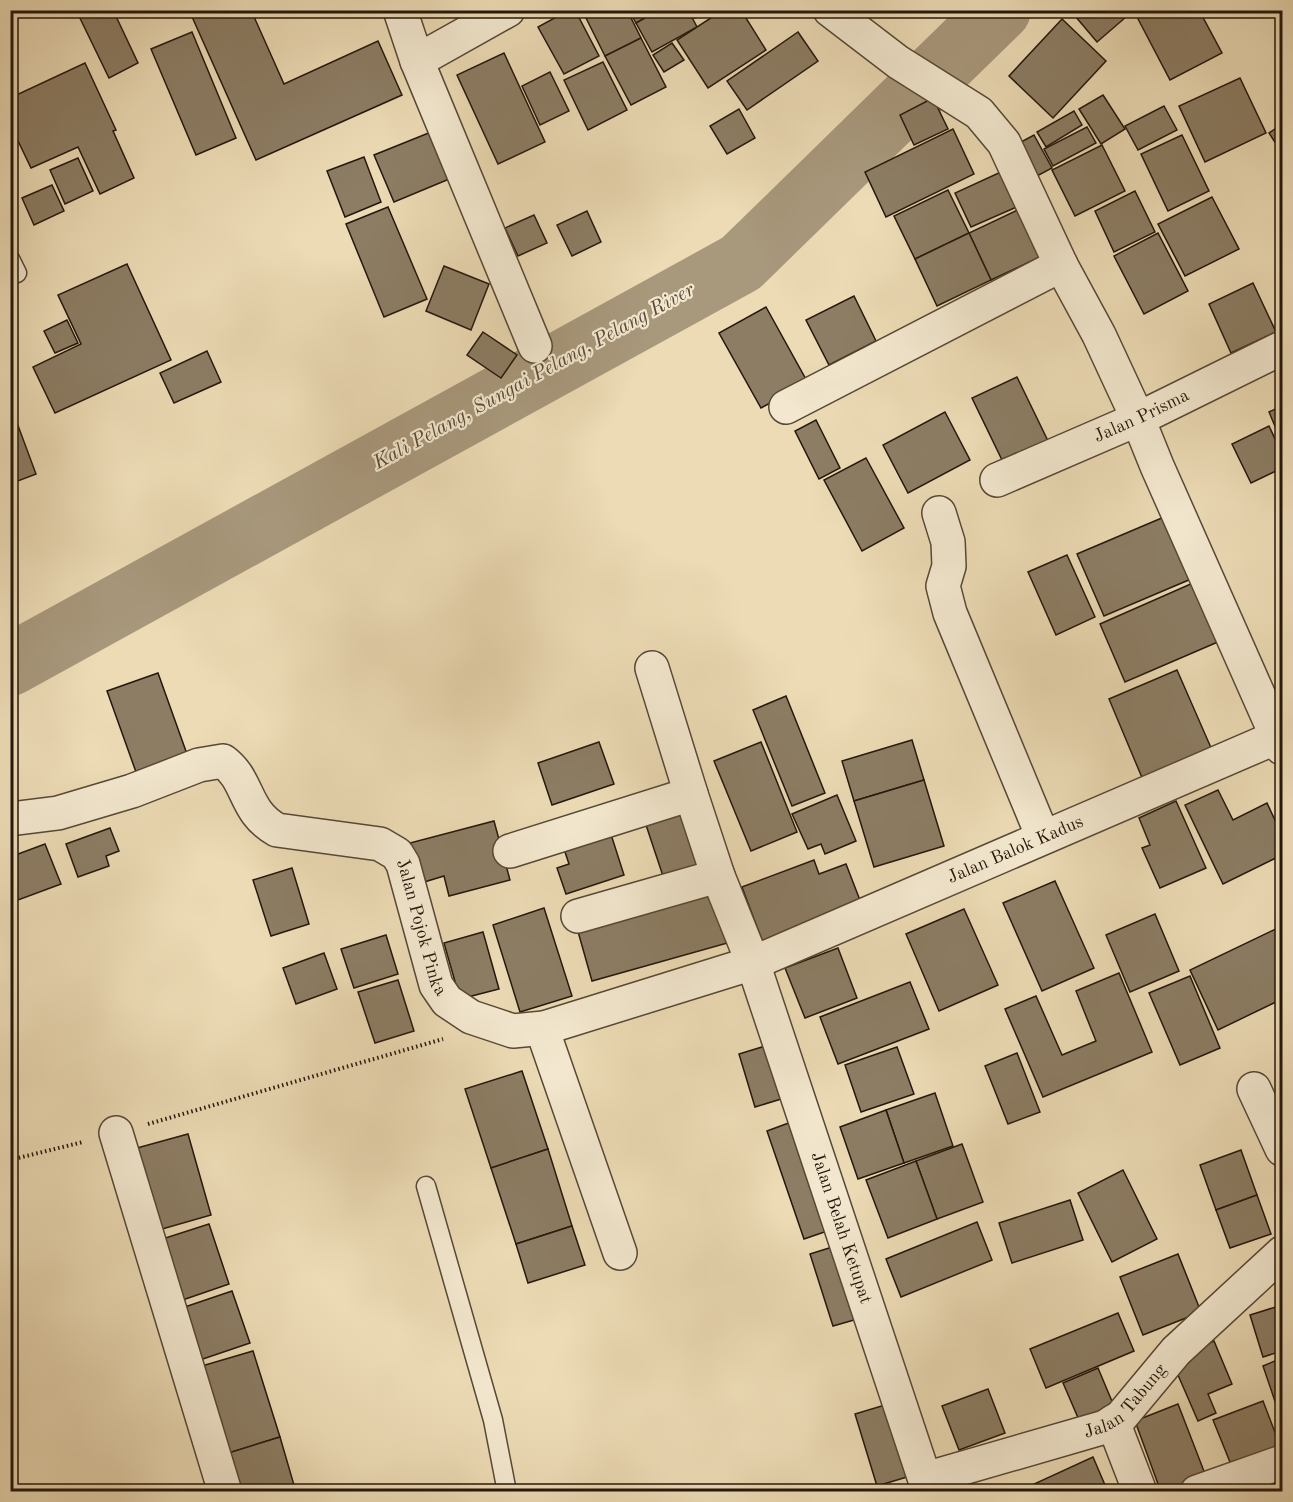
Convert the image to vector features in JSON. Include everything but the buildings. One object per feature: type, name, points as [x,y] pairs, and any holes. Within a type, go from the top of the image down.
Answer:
[{"type":"street","points":[[400,10],[417,61],[535,346]]},
{"type":"street","points":[[417,61],[508,10]]},
{"type":"street","points":[[830,10],[898,62],[979,113],[1004,143],[1061,265],[1099,335],[1138,419],[1280,743]]},
{"type":"street","points":[[786,407],[1061,265]]},
{"type":"street","name":"Jalan Prisma","points":[[997,480],[1138,419],[1282,348]]},
{"type":"street","points":[[939,513],[948,542],[950,566],[943,586],[950,614],[1043,837]]},
{"type":"street","name":"Jalan Belah Ketupat","points":[[652,668],[690,794],[718,876],[753,963],[927,1485]]},
{"type":"street","name":"Jalan Balok Kadus","points":[[753,963],[1043,837],[1280,743]]},
{"type":"street","name":"Jalan Pojok Pinka","points":[[10,819],[58,813],[132,792],[199,765],[223,761],[233,768],[256,814],[265,824],[277,830],[380,844],[397,854],[403,864],[436,986],[447,1001],[471,1017],[513,1031],[544,1028],[753,963]]},
{"type":"street","points":[[510,851],[690,794]]},
{"type":"street","points":[[578,916],[718,876]]},
{"type":"street","points":[[544,1028],[546,1040],[620,1253]]},
{"type":"street","points":[[1254,1089],[1282,1149]]},
{"type":"street","points":[[116,1133],[225,1491]]},
{"type":"street","name":"Jalan Tabung","points":[[927,1485],[1105,1427],[1121,1417],[1176,1351],[1282,1253]]},
{"type":"street","points":[[1113,1422],[1140,1491]]},
{"type":"street","points":[[1197,1491],[1282,1462]]},
{"type":"lane","points":[[426,1186],[493,1420],[507,1491]]},
{"type":"path","points":[[10,1160],[116,1133],[491,1025]]},
{"type":"waterway","name":"Kali Pelang, Sungai Pelang, Pelang River","points":[[10,665],[741,263],[1000,10]]}]
